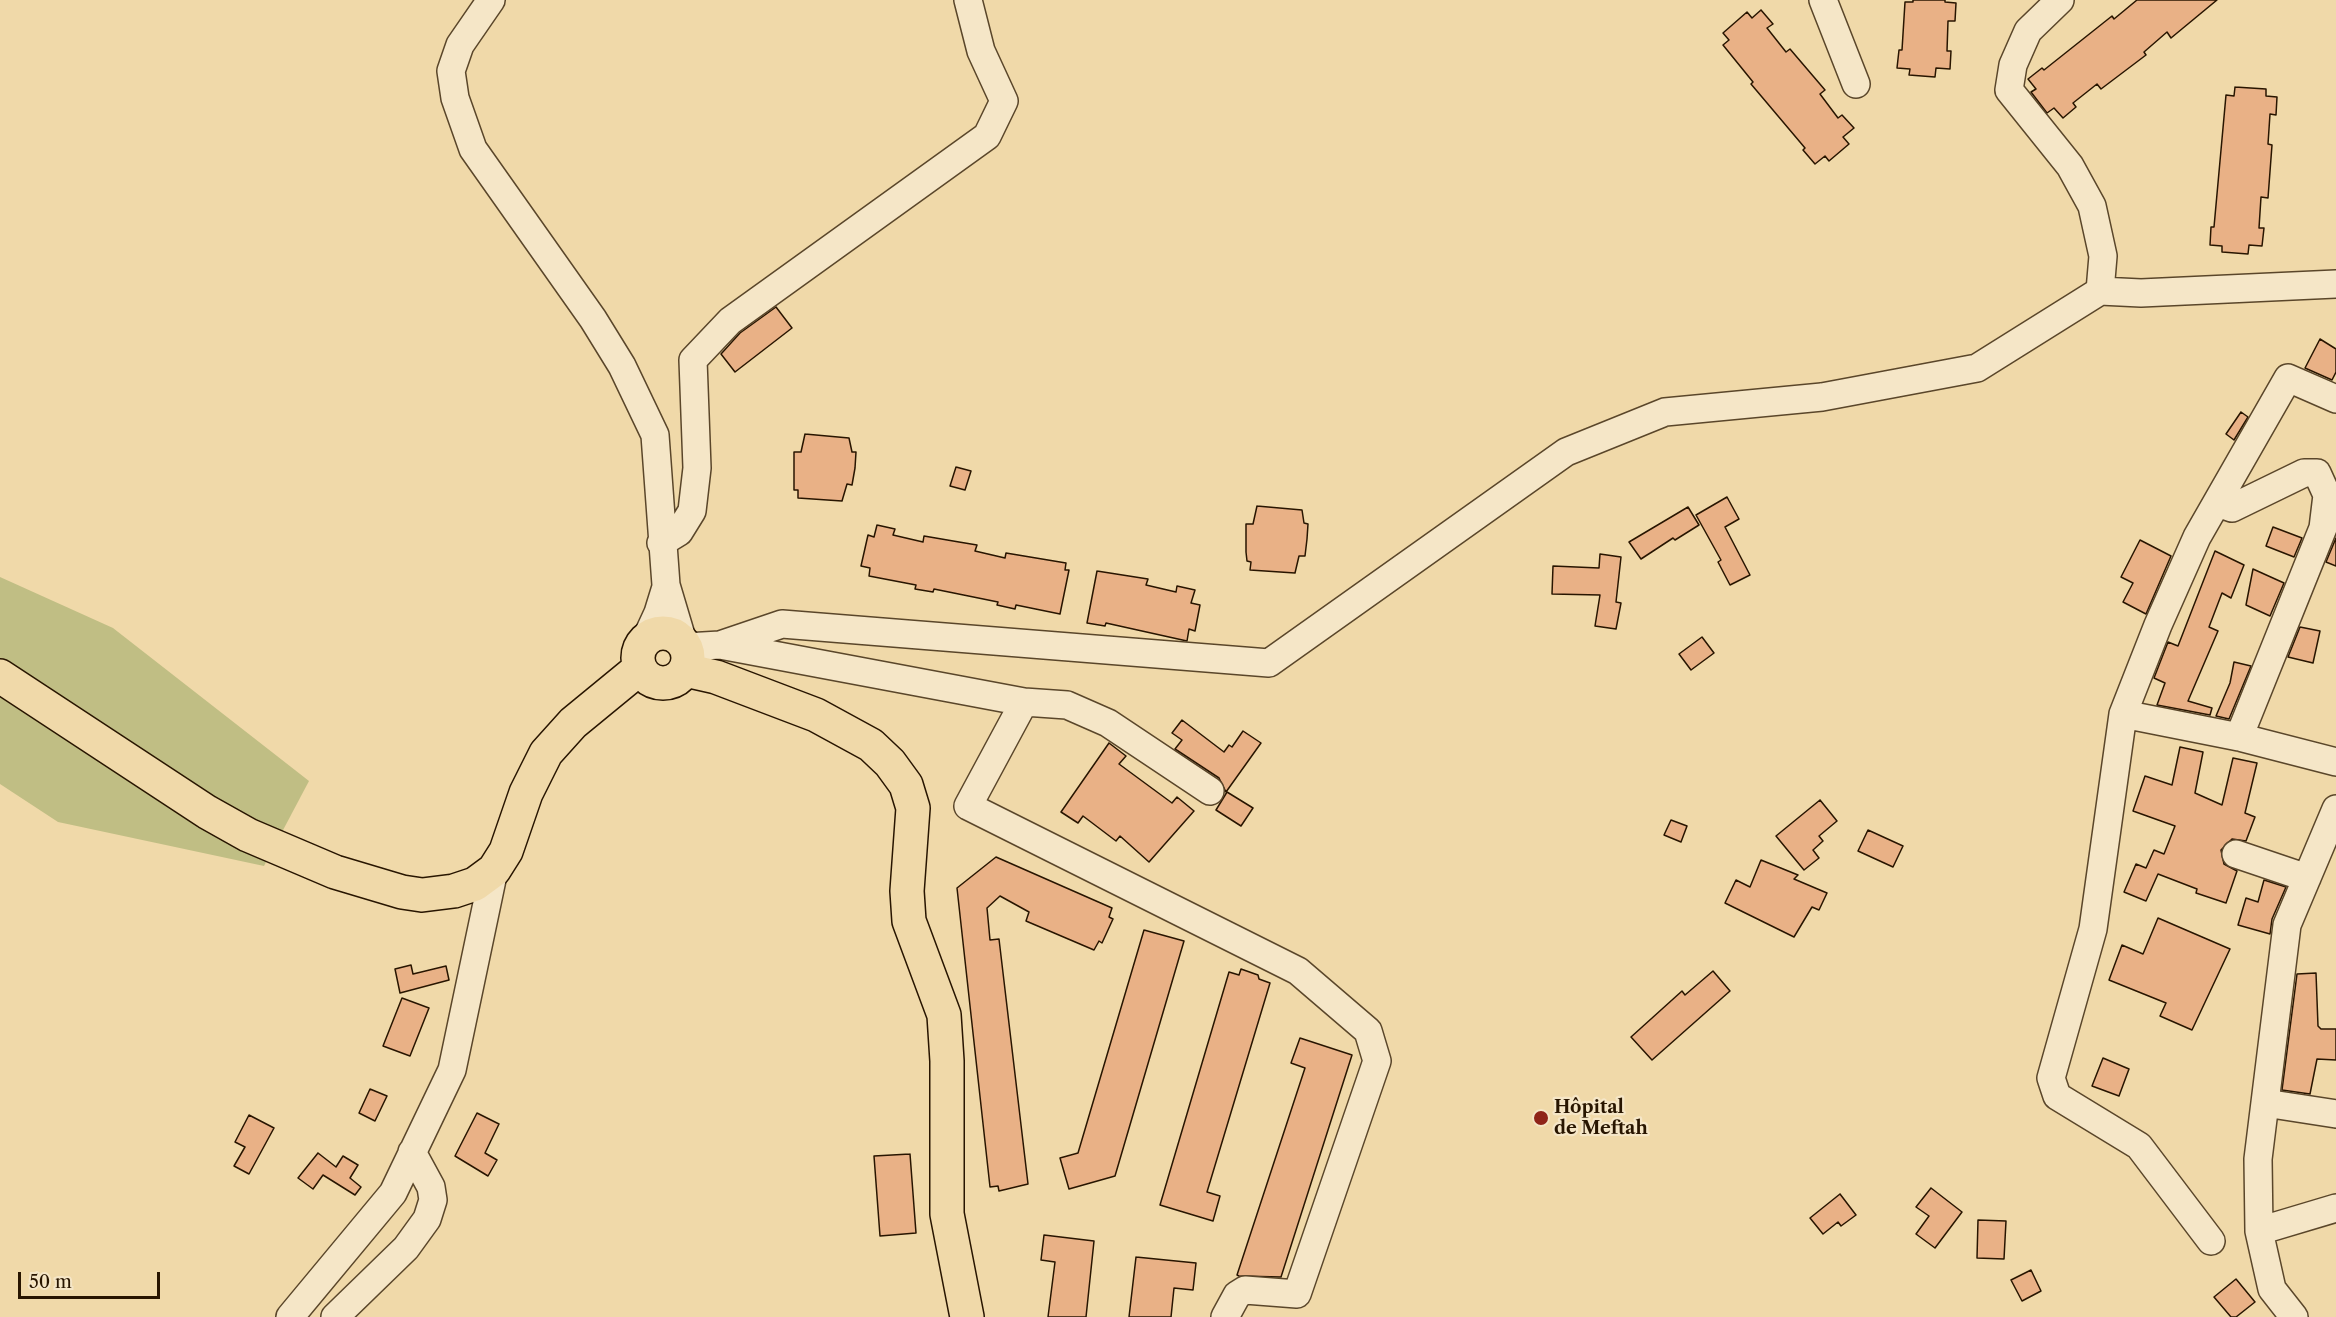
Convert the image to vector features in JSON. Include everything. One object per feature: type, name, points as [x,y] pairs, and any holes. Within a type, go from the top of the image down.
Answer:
[{"type":"main road","points":[[0,675],[207,812],[248,835],[305,860],[380,886],[422,895],[454,891],[475,884],[494,870],[506,851],[526,793],[546,753],[643,653],[653,634],[669,633],[685,653],[716,677],[816,715],[871,745],[890,763],[906,786],[913,808],[907,891],[909,921],[944,1015],[947,1061],[947,1214],[967,1317]]},
{"type":"main road","points":[[643,653],[650,680],[666,683],[673,681],[685,653]]},
{"type":"street","points":[[491,0],[460,45],[451,71],[455,98],[473,150],[593,319],[622,366],[655,435],[661,543],[666,585],[685,653],[720,645],[782,624],[1269,663],[1566,452],[1665,412],[1822,397],[1977,368],[2100,291],[2141,293],[2336,284]]},
{"type":"street","points":[[661,543],[679,532],[692,511],[697,468],[693,360],[730,321],[987,136],[1004,101],[981,51],[968,0]]},
{"type":"street","points":[[1823,0],[1856,84]]},
{"type":"street","points":[[2060,0],[2028,31],[2013,65],[2009,90],[2070,166],[2092,206],[2103,256],[2100,291]]},
{"type":"street","points":[[2211,1241],[2139,1146],[2057,1096],[2051,1078],[2093,929],[2123,714],[2197,537],[2288,378],[2336,399]]},
{"type":"street","points":[[2218,502],[2232,508],[2304,473],[2318,473],[2327,495],[2323,528],[2240,737]]},
{"type":"street","points":[[643,653],[666,585]]},
{"type":"street","points":[[720,645],[1024,702],[1067,705],[1108,723],[1210,791]]},
{"type":"street","points":[[1024,702],[968,806],[1298,971],[1368,1031],[1377,1061],[1297,1294],[1245,1290],[1237,1294],[1225,1317]]},
{"type":"street","points":[[2123,714],[2240,737],[2336,762]]},
{"type":"street","points":[[2294,1317],[2272,1289],[2259,1231],[2258,1159],[2287,925],[2335,815]]},
{"type":"street","points":[[2236,854],[2307,878]]},
{"type":"street","points":[[290,1317],[393,1193],[452,1070],[494,870]]},
{"type":"street","points":[[2265,1103],[2336,1114]]},
{"type":"street","points":[[334,1317],[406,1248],[427,1219],[433,1200],[431,1187],[412,1152]]},
{"type":"street","points":[[2259,1231],[2336,1208]]},
{"type":"shaded area","points":[[0,577],[113,628],[309,781],[264,866],[58,822],[0,784]]},
{"type":"building","points":[[1913,0],[1945,0],[1945,2],[1956,3],[1955,21],[1948,21],[1947,51],[1951,51],[1950,69],[1936,68],[1935,77],[1909,75],[1910,69],[1897,68],[1899,50],[1902,50],[1905,2],[1913,2]]},
{"type":"building","points":[[2137,0],[2217,0],[2171,38],[2167,32],[2144,52],[2146,55],[2101,89],[2097,84],[2073,103],[2076,107],[2063,118],[2054,108],[2047,113],[2031,92],[2036,89],[2028,79],[2042,68],[2044,70],[2112,16],[2114,19]]},
{"type":"building","points":[[1761,10],[1773,24],[1767,28],[1786,52],[1790,49],[1825,90],[1820,94],[1838,118],[1842,115],[1854,128],[1843,137],[1849,144],[1829,161],[1825,156],[1815,164],[1803,150],[1805,148],[1751,84],[1753,82],[1723,45],[1729,40],[1723,33],[1747,12],[1752,18]]},
{"type":"building","points":[[2235,87],[2266,89],[2266,96],[2277,97],[2276,115],[2270,114],[2268,144],[2272,145],[2268,198],[2261,197],[2259,228],[2264,228],[2262,246],[2249,245],[2248,254],[2222,252],[2222,246],[2210,245],[2211,227],[2214,227],[2226,95],[2234,96]]},
{"type":"building","points":[[776,307],[792,328],[735,372],[721,354],[740,333]]},
{"type":"building","points":[[2320,339],[2336,349],[2336,372],[2332,380],[2305,368]]},
{"type":"building","points":[[2241,412],[2248,417],[2234,440],[2226,434]]},
{"type":"building","points":[[805,434],[849,438],[852,452],[856,452],[855,468],[852,485],[847,484],[842,501],[798,498],[798,490],[794,490],[794,452],[801,452]]},
{"type":"building","points":[[956,467],[971,471],[965,490],[950,486]]},
{"type":"building","points":[[1727,497],[1739,519],[1725,527],[1750,575],[1730,585],[1718,562],[1721,560],[1696,515]]},
{"type":"building","points":[[1257,506],[1302,510],[1304,523],[1308,524],[1307,539],[1305,556],[1299,556],[1295,573],[1250,570],[1251,562],[1247,561],[1246,552],[1246,524],[1253,524]]},
{"type":"building","points":[[1688,507],[1699,525],[1675,540],[1673,538],[1641,559],[1629,542]]},
{"type":"building","points":[[877,525],[895,529],[893,535],[923,542],[924,536],[977,545],[975,551],[1005,558],[1006,553],[1066,563],[1065,570],[1069,570],[1060,614],[1016,605],[1015,609],[997,605],[998,602],[934,589],[933,592],[915,589],[916,585],[869,576],[870,568],[861,566],[868,535],[874,537]]},
{"type":"building","points":[[2273,527],[2302,538],[2294,557],[2266,546]]},
{"type":"building","points":[[2336,538],[2336,566],[2326,562]]},
{"type":"building","points":[[2140,540],[2171,556],[2146,614],[2123,602],[2133,583],[2121,577]]},
{"type":"building","points":[[2215,551],[2244,565],[2231,598],[2222,593],[2209,627],[2218,631],[2188,701],[2212,708],[2210,715],[2157,705],[2165,683],[2154,678],[2168,642],[2178,646]]},
{"type":"building","points":[[1600,554],[1621,557],[1616,602],[1621,603],[1616,629],[1595,626],[1600,595],[1552,594],[1553,566],[1599,568]]},
{"type":"building","points":[[2253,569],[2284,583],[2270,616],[2246,605]]},
{"type":"building","points":[[1097,571],[1148,579],[1146,585],[1176,592],[1177,586],[1195,590],[1191,603],[1200,605],[1195,631],[1189,629],[1187,641],[1106,623],[1105,626],[1087,623]]},
{"type":"building","points":[[2300,627],[2320,631],[2313,663],[2288,657]]},
{"type":"building","points":[[1702,637],[1714,653],[1691,670],[1679,654]]},
{"type":"building","points":[[2234,662],[2251,666],[2229,719],[2216,716],[2230,683]]},
{"type":"building","points":[[1182,720],[1224,752],[1229,745],[1232,747],[1243,731],[1261,743],[1226,792],[1219,778],[1175,749],[1182,740],[1172,733]]},
{"type":"building","points":[[1109,743],[1126,756],[1119,764],[1172,803],[1177,797],[1194,811],[1149,862],[1120,836],[1116,841],[1083,816],[1078,823],[1061,812]]},
{"type":"building","points":[[2180,747],[2203,752],[2195,793],[2222,805],[2233,758],[2257,763],[2245,813],[2255,817],[2246,841],[2232,839],[2221,850],[2224,864],[2237,871],[2226,903],[2196,893],[2197,889],[2158,874],[2146,901],[2124,892],[2136,864],[2146,868],[2154,850],[2164,854],[2175,826],[2133,811],[2145,776],[2172,785]]},
{"type":"building","points":[[1227,792],[1253,808],[1241,826],[1216,810]]},
{"type":"building","points":[[1820,800],[1837,821],[1819,836],[1823,841],[1813,850],[1819,858],[1804,870],[1776,836]]},
{"type":"building","points":[[1671,820],[1687,826],[1681,842],[1664,835]]},
{"type":"building","points":[[1868,830],[1903,846],[1893,867],[1858,851]]},
{"type":"building","points":[[996,857],[1112,908],[1109,917],[1113,919],[1102,943],[1099,941],[1094,950],[1026,921],[1029,912],[1000,896],[987,908],[990,940],[999,939],[1028,1184],[999,1191],[998,1186],[990,1187],[957,888]]},
{"type":"building","points":[[1761,860],[1798,875],[1794,879],[1827,893],[1819,910],[1812,907],[1794,937],[1725,903],[1736,880],[1750,887]]},
{"type":"building","points":[[2264,880],[2286,887],[2272,919],[2270,934],[2238,925],[2246,898],[2258,902]]},
{"type":"building","points":[[2158,918],[2230,949],[2192,1030],[2160,1016],[2166,1003],[2109,980],[2122,945],[2143,954]]},
{"type":"building","points":[[1144,930],[1184,941],[1115,1176],[1069,1189],[1060,1158],[1078,1153]]},
{"type":"building","points":[[411,965],[413,974],[446,966],[449,980],[400,993],[395,969]]},
{"type":"building","points":[[1241,969],[1258,975],[1259,979],[1270,983],[1207,1192],[1220,1196],[1213,1221],[1160,1205],[1229,972],[1239,975]]},
{"type":"building","points":[[1713,971],[1730,991],[1652,1060],[1631,1037],[1682,991],[1685,995]]},
{"type":"building","points":[[2316,973],[2318,1026],[2321,1029],[2336,1029],[2336,1060],[2317,1059],[2310,1094],[2282,1090],[2297,974]]},
{"type":"building","points":[[402,998],[429,1008],[410,1056],[383,1046]]},
{"type":"building","points":[[1300,1038],[1352,1055],[1281,1277],[1239,1276],[1237,1275],[1305,1068],[1291,1063]]},
{"type":"building","points":[[2103,1058],[2129,1069],[2119,1096],[2092,1086]]},
{"type":"building","points":[[370,1089],[387,1096],[375,1121],[359,1113]]},
{"type":"building","points":[[477,1113],[499,1124],[485,1153],[497,1160],[488,1176],[455,1156]]},
{"type":"building","points":[[249,1115],[274,1128],[249,1174],[234,1166],[245,1147],[235,1142]]},
{"type":"building","points":[[318,1153],[336,1167],[343,1156],[358,1165],[350,1178],[361,1187],[355,1195],[323,1175],[313,1189],[298,1178]]},
{"type":"building","points":[[910,1154],[916,1233],[880,1236],[874,1156]]},
{"type":"building","points":[[1931,1188],[1962,1212],[1935,1248],[1916,1234],[1929,1216],[1916,1207]]},
{"type":"building","points":[[1840,1194],[1856,1215],[1841,1226],[1838,1222],[1823,1234],[1810,1218]]},
{"type":"building","points":[[1978,1220],[2006,1221],[2004,1259],[1977,1258]]},
{"type":"building","points":[[1044,1235],[1094,1241],[1086,1317],[1048,1317],[1055,1262],[1041,1260]]},
{"type":"building","points":[[1136,1257],[1196,1263],[1193,1290],[1174,1288],[1171,1317],[1129,1317]]},
{"type":"building","points":[[2031,1270],[2041,1291],[2022,1301],[2011,1280]]},
{"type":"building","points":[[2236,1279],[2255,1302],[2236,1317],[2231,1317],[2214,1297]]},
{"type":"place","name":"Hôpital de Meftah","points":[[1541,1118]]}]
